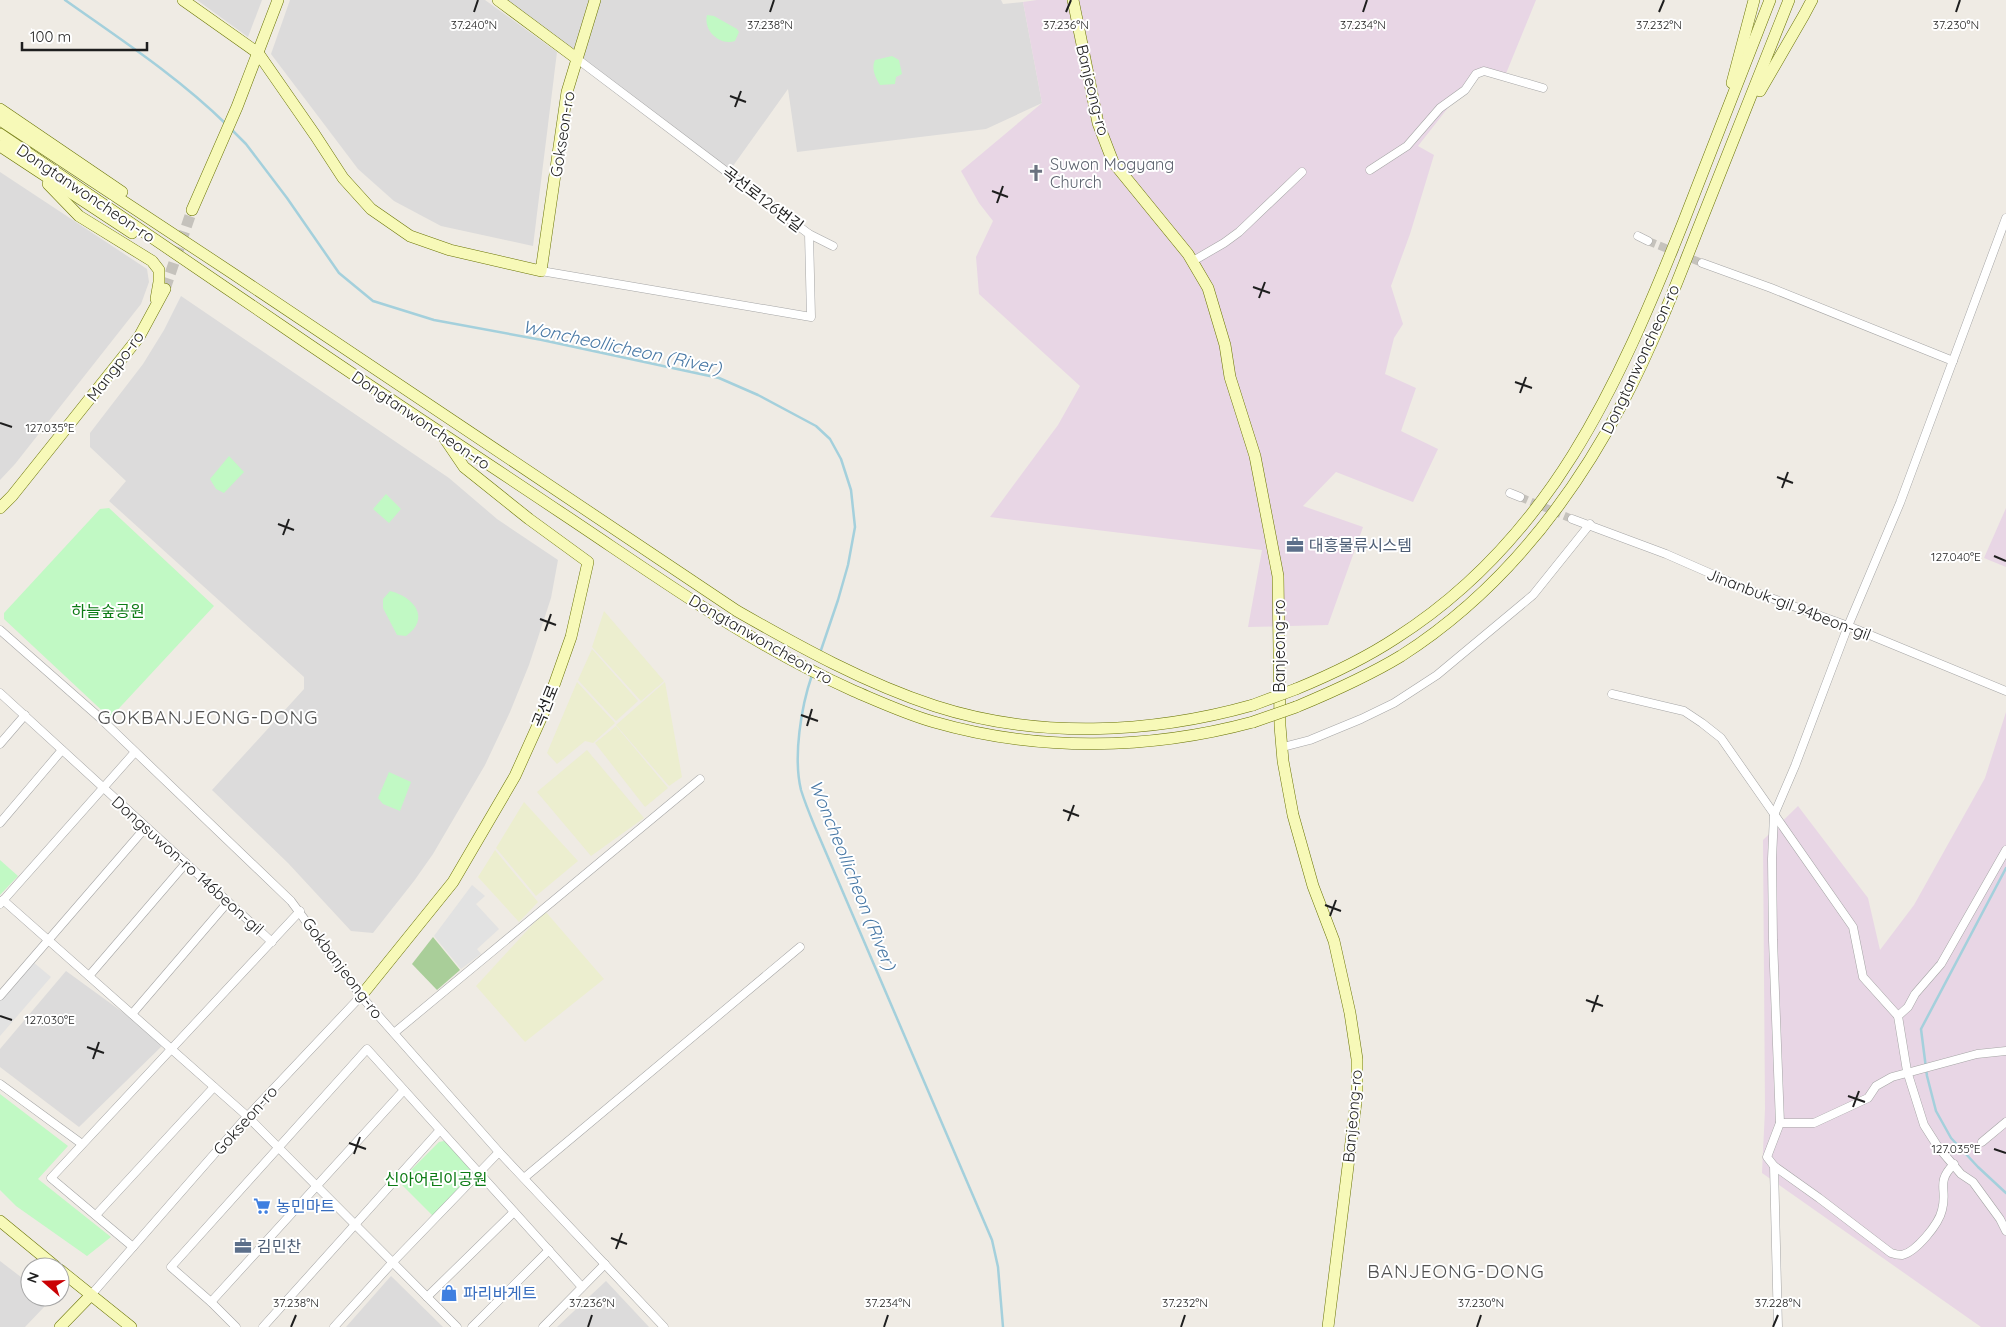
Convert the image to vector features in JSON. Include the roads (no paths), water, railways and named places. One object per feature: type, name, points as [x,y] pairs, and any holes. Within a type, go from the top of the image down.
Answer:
[{"type":"main road","points":[[183,0],[258,53],[343,178],[371,209],[410,236],[450,250],[541,271]]},
{"type":"main road","points":[[192,210],[237,108],[278,0]]},
{"type":"main road","points":[[498,0],[576,58]]},
{"type":"main road","name":"Gokseon-ro","points":[[541,271],[567,92],[595,0]]},
{"type":"main road","name":"Banjeong-ro","points":[[1073,0],[1098,124],[1113,162],[1193,261],[1208,288],[1224,345],[1230,376],[1255,456],[1270,528],[1278,576],[1280,636],[1279,697],[1283,761],[1293,815],[1313,886],[1334,941],[1350,1013],[1357,1059],[1357,1094],[1328,1327]]},
{"type":"main road","points":[[1722,124],[1754,0]]},
{"type":"main road","name":"Dongtanwoncheon-ro","points":[[0,120],[737,611],[804,649],[893,691],[936,706],[978,717],[1056,728],[1136,726],[1185,721],[1253,705],[1332,674],[1396,638],[1445,603],[1510,542],[1555,484],[1592,425],[1614,383],[1643,322],[1770,0]]},
{"type":"main road","name":"Dongtanwoncheon-ro","points":[[0,134],[616,550],[732,626],[798,664],[888,706],[931,721],[973,732],[1050,743],[1081,744],[1180,738],[1253,722],[1296,707],[1335,691],[1400,656],[1450,620],[1510,565],[1537,536],[1562,502],[1624,401],[1651,343],[1789,0]]},
{"type":"main road","points":[[1738,129],[1812,0]]},
{"type":"main road","points":[[0,109],[167,223],[232,273]]},
{"type":"main road","points":[[0,146],[111,220],[224,287]]},
{"type":"main road","points":[[33,168],[79,216],[152,260],[159,270],[159,282],[152,314]]},
{"type":"main road","name":"Mangpo-ro","points":[[0,508],[12,496],[139,337],[165,289]]},
{"type":"main road","name":"곡선로","points":[[361,996],[453,882],[515,776],[547,705],[568,645],[588,562],[529,519],[464,467],[442,434]]},
{"type":"main road","points":[[0,1221],[44,1257]]},
{"type":"main road","points":[[70,1278],[131,1327]]},
{"type":"main road","name":"Gokseon-ro","points":[[60,1327],[91,1295]]},
{"type":"street","name":"곡선로126번길","points":[[541,271],[811,317],[809,234],[576,58]]},
{"type":"street","points":[[1370,170],[1407,146],[1440,108],[1465,90],[1476,74],[1484,72],[1543,88]]},
{"type":"street","points":[[1193,261],[1239,232],[1302,172]]},
{"type":"street","points":[[1954,1164],[1943,1180],[1942,1210],[1925,1239],[1913,1250],[1901,1255],[1891,1253],[1774,1166],[1766,1157],[1780,1123],[1772,859],[1774,815],[1795,766],[1848,626],[1900,503],[2006,218]]},
{"type":"street","points":[[809,234],[833,246]]},
{"type":"street","points":[[1638,236],[1648,241]]},
{"type":"street","points":[[1702,263],[1771,288],[1953,361]]},
{"type":"street","points":[[1510,493],[1520,497]]},
{"type":"street","name":"Jinanbuk-gil 94beon-gil","points":[[1572,519],[1590,524],[1746,589],[1848,626],[2006,691]]},
{"type":"street","points":[[1283,747],[1310,740],[1361,719],[1394,703],[1437,675],[1533,595],[1590,524]]},
{"type":"street","name":"Gokbanjeong-ro","points":[[0,630],[99,717],[300,911],[361,996],[499,1152],[664,1327]]},
{"type":"street","name":"Dongsuwon-ro 146beon-gil","points":[[0,693],[272,942]]},
{"type":"street","points":[[1612,694],[1684,712],[1721,738],[1853,927],[1863,977],[1898,1016],[1909,1071],[1924,1125],[1938,1147],[1961,1174],[1973,1182],[2000,1219],[2006,1231]]},
{"type":"street","points":[[0,744],[25,716]]},
{"type":"street","points":[[0,823],[62,750]]},
{"type":"street","name":"Dongsuwon-ro 146beon-gil","points":[[2,902],[135,752]]},
{"type":"street","points":[[394,1033],[700,779]]},
{"type":"street","points":[[0,996],[146,827]]},
{"type":"street","points":[[1898,1016],[1908,1007],[1915,994],[1941,964],[2006,850]]},
{"type":"street","points":[[89,976],[186,863]]},
{"type":"street","points":[[2,902],[48,940],[247,1116],[457,1327]]},
{"type":"street","points":[[132,1014],[228,902]]},
{"type":"street","points":[[133,1247],[51,1178],[300,911]]},
{"type":"street","points":[[524,1178],[800,947]]},
{"type":"street","name":"Gokseon-ro","points":[[91,1295],[247,1116],[361,996]]},
{"type":"street","points":[[236,1327],[171,1267],[367,1049],[582,1287]]},
{"type":"street","points":[[1780,1123],[1814,1123],[1868,1098],[1876,1086],[1892,1077],[1909,1071],[1977,1054],[2006,1051]]},
{"type":"street","points":[[0,1084],[82,1144]]},
{"type":"street","points":[[96,1215],[214,1087]]},
{"type":"street","points":[[211,1302],[404,1090]]},
{"type":"street","points":[[1982,1142],[2006,1122]]},
{"type":"street","points":[[263,1327],[440,1130]]},
{"type":"street","points":[[334,1327],[392,1263],[499,1152]]},
{"type":"street","points":[[1774,1166],[1778,1327]]},
{"type":"street","points":[[427,1297],[514,1212]]},
{"type":"street","points":[[472,1327],[548,1250]]},
{"type":"street","points":[[543,1327],[605,1264]]},
{"type":"waterway","name":"Woncheollicheon (River)","points":[[65,0],[168,74],[226,124]]},
{"type":"waterway","name":"Woncheollicheon (River)","points":[[231,129],[246,144],[287,198],[339,273],[373,301],[434,320],[542,340],[719,378],[758,395],[816,426],[830,439],[841,459],[851,490],[855,527],[848,565],[820,653]]},
{"type":"waterway","name":"Woncheollicheon (River)","points":[[812,675],[799,732],[798,763],[801,790],[815,827],[992,1240],[998,1267],[1003,1327]]},
{"type":"waterway","points":[[2006,868],[1921,1029],[1927,1076],[1936,1111],[1951,1138],[2006,1193]]},
{"type":"tunnel","points":[[165,289],[192,210]]},
{"type":"tunnel","points":[[1648,241],[1702,263]]},
{"type":"tunnel","points":[[1520,497],[1572,519]]},
{"type":"place","name":"Suwon Mogyang Church","points":[[1036,173]]},
{"type":"place","name":"대흥물류시스템","points":[[1295,545]]},
{"type":"place","name":"농민마트","points":[[262,1206]]},
{"type":"place","name":"김민찬","points":[[243,1246]]},
{"type":"place","name":"파리바게트","points":[[449,1293]]},
{"type":"district","name":"GOKBANJEONG-DONG","points":[[208,717]]},
{"type":"district","name":"BANJEONG-DONG","points":[[1456,1271]]},
{"type":"park label","name":"하늘숲공원","points":[[108,611]]},
{"type":"park label","name":"신아어린이공원","points":[[436,1179]]}]
